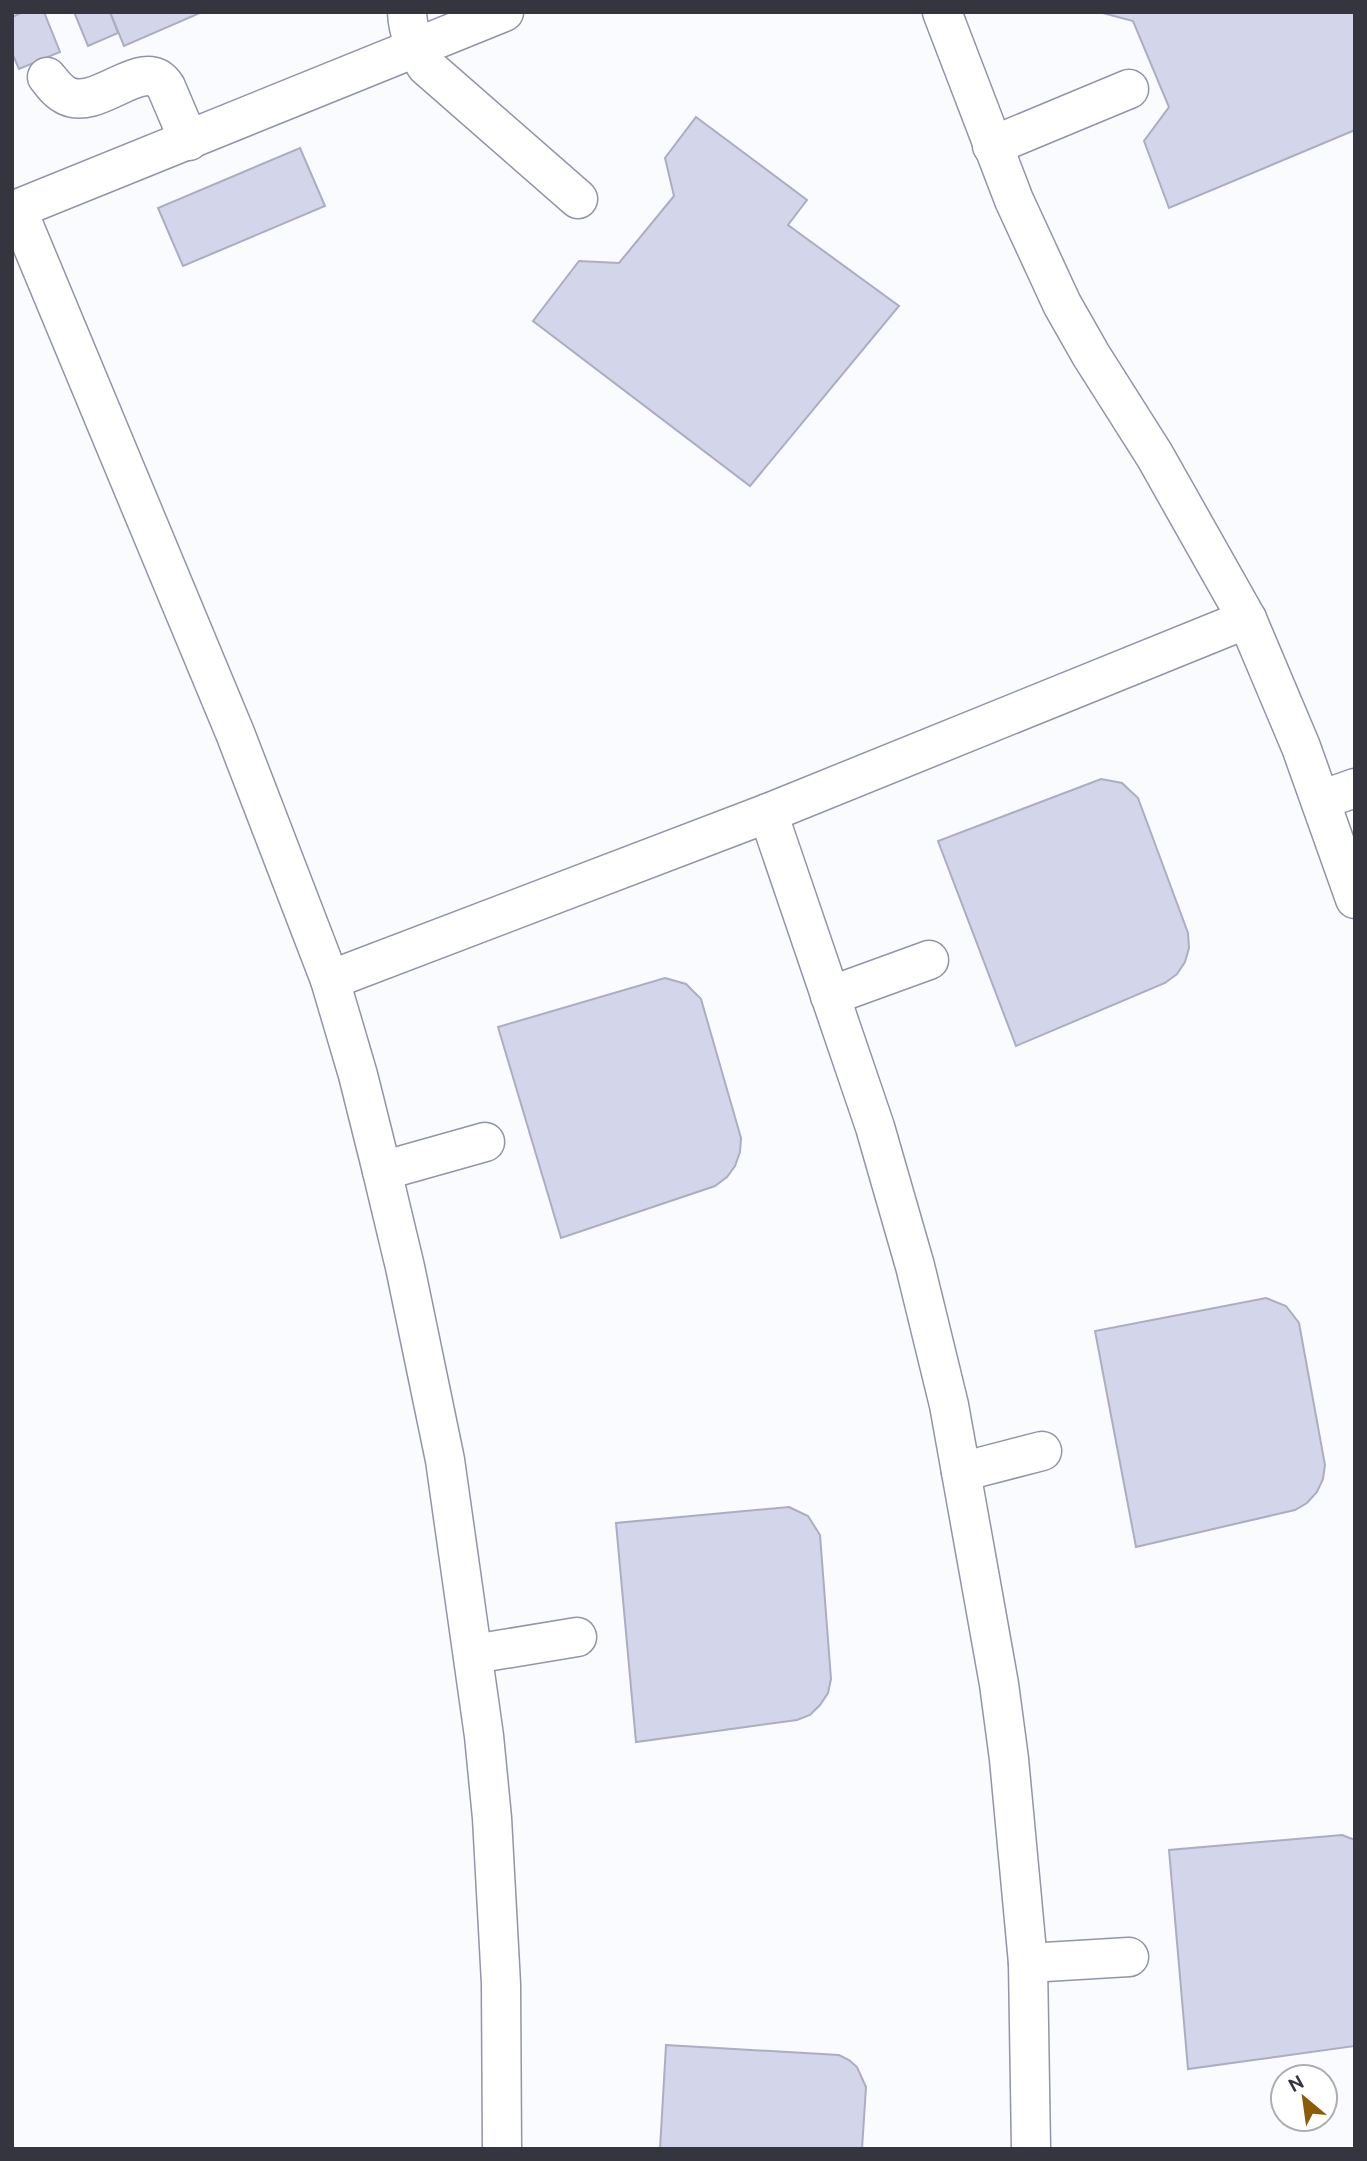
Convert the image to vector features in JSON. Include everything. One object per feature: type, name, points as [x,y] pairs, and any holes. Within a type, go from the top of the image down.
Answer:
[{"type":"lane","points":[[502,2149],[498,1901],[487,1763],[474,1654],[445,1461],[405,1267],[358,1075],[330,980],[236,733],[14,210],[190,141],[411,30],[505,12]]},
{"type":"lane","points":[[942,12],[992,146],[1032,242],[1062,304],[1155,456],[1247,619],[1301,747],[1338,794],[1355,899]]},
{"type":"lane","points":[[411,30],[426,66],[578,200]]},
{"type":"lane","points":[[47,76],[58,90],[66,95],[85,99],[137,78],[154,76],[166,87],[190,141]]},
{"type":"lane","points":[[992,146],[1129,89]]},
{"type":"lane","points":[[330,980],[768,813],[1247,619]]},
{"type":"lane","points":[[768,813],[875,1127],[912,1254],[949,1405],[999,1685],[1009,1759],[1028,1963],[1031,2149]]},
{"type":"lane","points":[[830,996],[929,960]]},
{"type":"lane","points":[[382,1171],[485,1142]]},
{"type":"lane","points":[[961,1472],[1042,1451]]},
{"type":"lane","points":[[474,1654],[577,1637]]},
{"type":"lane","points":[[1028,1963],[1129,1957]]},
{"type":"building","points":[[23,12],[44,12],[60,52],[19,69],[12,53],[12,17]]},
{"type":"building","points":[[74,12],[110,12],[118,33],[88,46]]},
{"type":"building","points":[[110,12],[199,12],[200,13],[124,46]]},
{"type":"building","points":[[1099,12],[1355,12],[1355,130],[1169,208],[1144,141],[1169,107],[1133,21]]},
{"type":"building","points":[[696,117],[807,200],[788,225],[899,306],[750,486],[533,321],[579,261],[619,263],[674,196],[665,158]]},
{"type":"building","points":[[300,148],[325,206],[183,266],[158,208]]},
{"type":"building","points":[[1101,779],[1122,783],[1138,798],[1188,933],[1189,948],[1185,962],[1177,974],[1165,983],[1016,1046],[938,841]]},
{"type":"building","points":[[665,978],[686,984],[701,999],[741,1138],[735,1166],[727,1177],[715,1186],[561,1238],[498,1027]]},
{"type":"building","points":[[1266,1298],[1286,1306],[1299,1323],[1325,1465],[1317,1492],[1307,1503],[1295,1510],[1136,1547],[1095,1331]]},
{"type":"building","points":[[789,1507],[808,1516],[820,1535],[831,1679],[828,1693],[810,1715],[797,1720],[636,1742],[616,1523]]},
{"type":"building","points":[[1342,1835],[1355,1840],[1355,2046],[1188,2069],[1169,1850]]},
{"type":"building","points":[[666,2045],[839,2055],[849,2060],[857,2067],[866,2087],[862,2149],[660,2149]]}]
